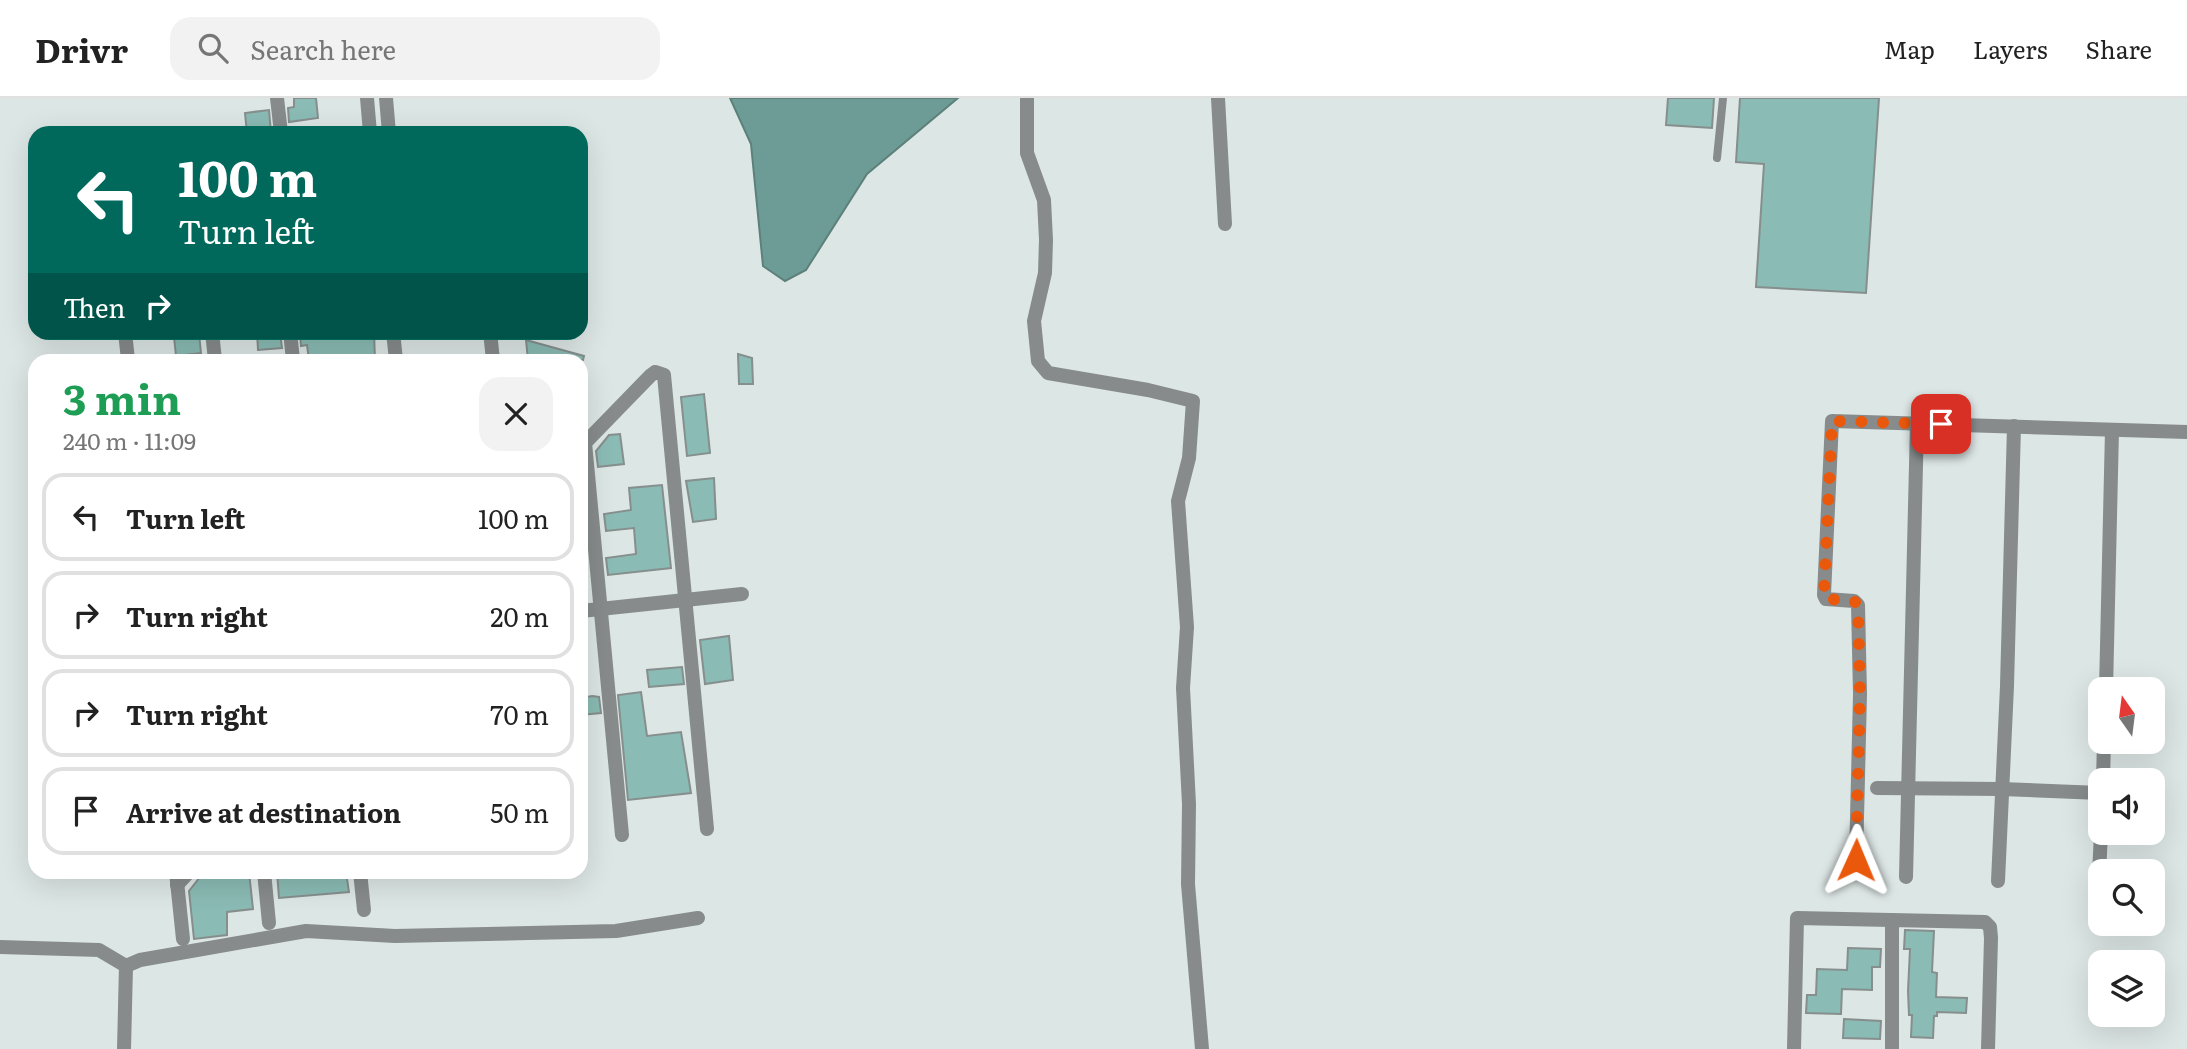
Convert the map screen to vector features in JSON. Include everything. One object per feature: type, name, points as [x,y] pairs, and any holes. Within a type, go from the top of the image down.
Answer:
[{"type":"street","points":[[277,98],[280,126]]},
{"type":"street","points":[[367,98],[369,126]]},
{"type":"street","points":[[386,98],[388,126]]},
{"type":"street","points":[[1027,98],[1027,153],[1044,200],[1045,273],[1034,321],[1038,361],[1048,373],[1193,401],[1189,458],[1178,501],[1187,627],[1183,688],[1189,804],[1188,884],[1202,1049]]},
{"type":"street","points":[[1217,98],[1225,224]]},
{"type":"street","points":[[588,440],[650,374],[655,372],[664,375],[707,829]]},
{"type":"street","points":[[1856,860],[1860,694],[1858,605],[1854,601],[1826,599],[1824,594],[1832,421],[2187,432]]},
{"type":"street","points":[[1906,877],[1917,424]]},
{"type":"street","points":[[1998,881],[2014,426]]},
{"type":"street","points":[[2106,677],[2112,430]]},
{"type":"street","points":[[588,488],[602,609],[622,835]]},
{"type":"street","points":[[588,610],[742,594]]},
{"type":"street","points":[[1877,788],[1908,786],[2088,793]]},
{"type":"street","points":[[177,879],[183,939]]},
{"type":"street","points":[[265,879],[269,923]]},
{"type":"street","points":[[361,879],[363,910]]},
{"type":"street","points":[[126,966],[139,960],[306,931],[395,936],[616,931],[698,918]]},
{"type":"street","points":[[1794,1049],[1797,918],[1985,922],[1990,927],[1988,1049]]},
{"type":"street","points":[[1892,920],[1892,1049]]},
{"type":"street","points":[[0,947],[99,950],[126,966]]},
{"type":"street","points":[[124,1049],[126,966]]},
{"type":"lane","points":[[1717,158],[1723,98]]},
{"type":"water","points":[[730,98],[958,98],[867,174],[806,270],[785,281],[763,266],[751,144]]},
{"type":"building","points":[[294,98],[316,98],[318,118],[289,122],[288,108],[294,107]]},
{"type":"building","points":[[1668,98],[1714,98],[1712,128],[1666,125]]},
{"type":"building","points":[[1740,98],[1879,98],[1866,293],[1756,287],[1764,164],[1736,162]]},
{"type":"building","points":[[269,110],[270,126],[246,126],[245,113]]},
{"type":"building","points":[[174,340],[200,340],[201,353],[176,354]]},
{"type":"building","points":[[257,340],[281,340],[282,348],[258,350]]},
{"type":"building","points":[[301,340],[374,340],[375,354],[308,354],[307,345],[301,346]]},
{"type":"building","points":[[526,340],[577,354],[527,354]]},
{"type":"building","points":[[738,354],[752,358],[753,384],[739,384]]},
{"type":"building","points":[[704,394],[710,453],[687,456],[681,397]]},
{"type":"building","points":[[620,434],[624,464],[598,467],[596,451],[609,435]]},
{"type":"building","points":[[714,478],[716,519],[693,522],[686,481]]},
{"type":"building","points":[[662,485],[671,568],[608,575],[606,558],[636,554],[634,528],[606,531],[604,514],[631,510],[629,488]]},
{"type":"building","points":[[729,636],[733,680],[705,684],[700,640]]},
{"type":"building","points":[[682,667],[684,684],[649,687],[647,670]]},
{"type":"building","points":[[641,692],[647,736],[681,732],[691,793],[628,800],[618,695]]},
{"type":"building","points":[[588,697],[599,697],[601,713],[588,714]]},
{"type":"building","points":[[198,879],[250,879],[253,909],[227,912],[227,935],[194,939],[189,891]]},
{"type":"building","points":[[278,879],[347,879],[349,892],[279,898]]},
{"type":"building","points":[[1905,930],[1934,931],[1932,972],[1937,973],[1936,997],[1967,998],[1966,1013],[1937,1012],[1937,1016],[1934,1016],[1933,1038],[1911,1037],[1912,1015],[1909,1015],[1908,991],[1910,949],[1904,949]]},
{"type":"building","points":[[1848,948],[1881,949],[1880,967],[1872,967],[1872,990],[1842,989],[1841,1014],[1806,1013],[1807,995],[1816,995],[1817,969],[1847,970]]},
{"type":"building","points":[[1844,1019],[1881,1021],[1880,1039],[1843,1038]]},
{"type":"route","points":[[1856,860],[1860,694],[1858,605],[1854,601],[1826,599],[1824,594],[1832,421],[1941,424]]}]
